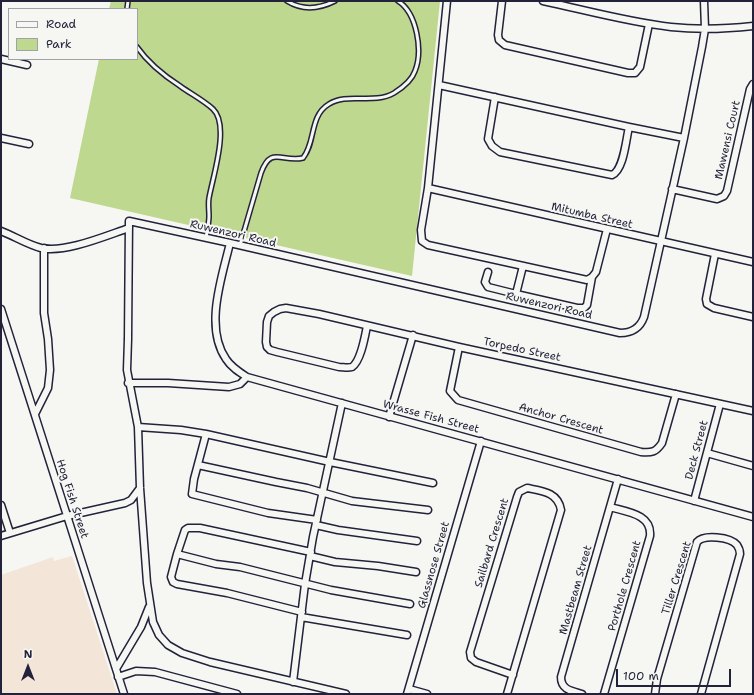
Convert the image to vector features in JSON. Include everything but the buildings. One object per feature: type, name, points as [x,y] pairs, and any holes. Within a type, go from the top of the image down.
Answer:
[{"type":"street","points":[[447,1],[428,188],[421,230],[422,241],[428,245],[587,280],[596,272],[607,230]]},
{"type":"street","points":[[502,1],[498,35],[499,40],[505,46],[628,74],[635,73],[640,67],[649,24]]},
{"type":"street","points":[[542,1],[649,24],[678,28],[705,29],[753,26]]},
{"type":"street","name":"Ruwenzori Road","points":[[129,228],[128,221],[240,245],[624,333],[635,330],[643,321],[684,138],[705,29],[704,1]]},
{"type":"street","points":[[1,59],[27,65]]},
{"type":"street","name":"Mawensi Court","points":[[672,189],[717,199],[724,196],[727,190],[750,89],[753,84]]},
{"type":"street","points":[[439,85],[684,138]]},
{"type":"street","points":[[495,98],[488,139],[492,146],[500,152],[612,175],[617,172],[621,166],[629,127]]},
{"type":"street","points":[[1,138],[29,144]]},
{"type":"street","name":"Mitumba Street","points":[[428,188],[607,230],[753,262]]},
{"type":"street","points":[[1,232],[33,245],[44,248],[59,248],[71,247],[129,228],[128,384],[138,427],[140,488],[147,583],[152,622],[159,635],[168,645],[182,653],[210,662],[346,694]]},
{"type":"street","name":"Wrasse Fish Street","points":[[230,243],[218,298],[215,322],[216,334],[219,347],[226,360],[247,378],[481,441],[753,517]]},
{"type":"street","points":[[35,414],[48,388],[50,370],[50,357],[44,313],[44,248]]},
{"type":"street","points":[[715,254],[706,299],[708,304],[712,308],[753,317]]},
{"type":"street","points":[[516,294],[523,266]]},
{"type":"street","points":[[488,272],[486,282],[488,287],[577,308],[584,308],[587,305],[592,277]]},
{"type":"street","name":"Torpedo Street","points":[[367,326],[359,357],[352,366],[339,367],[277,352],[267,347],[266,335],[269,316],[280,309],[286,308],[319,314],[459,347],[753,411]]},
{"type":"street","name":"Hog Fish Street","points":[[1,309],[124,694]]},
{"type":"street","points":[[389,417],[413,335]]},
{"type":"street","name":"Anchor Crescent","points":[[459,347],[450,391],[458,400],[641,452],[650,453],[658,450],[662,443],[676,394]]},
{"type":"street","points":[[128,384],[168,383],[229,387],[240,384],[247,378]]},
{"type":"street","points":[[293,682],[310,554],[342,404]]},
{"type":"street","name":"Deck Street","points":[[694,501],[720,404]]},
{"type":"street","points":[[138,427],[181,430],[206,434],[330,462],[433,483]]},
{"type":"street","points":[[206,434],[191,492],[193,495],[317,523],[338,530],[417,541]]},
{"type":"street","name":"Glassnose Street","points":[[408,691],[481,441]]},
{"type":"street","points":[[707,453],[753,466]]},
{"type":"street","points":[[198,465],[323,492],[352,501],[428,510]]},
{"type":"street","name":"Mastbeam Street","points":[[582,694],[564,688],[561,683],[561,677],[618,479]]},
{"type":"street","points":[[1,536],[67,516],[125,504],[131,500],[140,488]]},
{"type":"street","name":"Sailbard Crescent","points":[[507,694],[513,675],[561,510],[560,503],[557,498],[549,493],[527,488],[519,492],[517,497],[470,652],[471,658],[476,662],[513,675]]},
{"type":"street","points":[[1,505],[10,534]]},
{"type":"street","name":"Porthole Crescent","points":[[604,694],[650,536],[649,525],[645,520],[610,507]]},
{"type":"street","points":[[407,636],[301,615],[226,593],[173,582],[171,576],[185,530],[188,528],[194,528],[310,554],[336,562],[378,566],[416,572]]},
{"type":"street","name":"Tiller Crescent","points":[[655,694],[657,679],[697,542],[703,538],[714,537],[727,539],[734,542],[737,545],[740,554],[701,694]]},
{"type":"street","points":[[177,554],[204,561],[240,567],[331,590],[410,604]]},
{"type":"street","points":[[116,669],[140,627],[150,604]]},
{"type":"street","points":[[118,677],[136,672],[155,672],[237,694]]},
{"type":"street","points":[[408,691],[427,694]]},
{"type":"lane","points":[[287,1],[293,5],[304,8],[324,6],[335,1]]},
{"type":"lane","points":[[240,245],[264,163],[268,159],[277,157],[297,159],[303,158],[308,150],[316,118],[328,104],[340,99],[382,98],[394,93],[410,80],[415,72],[419,57],[419,42],[409,12],[398,1]]},
{"type":"lane","points":[[138,49],[155,68],[213,109],[218,115],[220,121],[221,139],[209,199],[209,217],[206,238]]},
{"type":"shaded area","points":[[72,556],[117,694],[1,694],[1,575],[53,557],[54,561]]},
{"type":"green space","points":[[111,1],[440,1],[412,276],[70,198],[99,60],[138,60],[138,8],[109,8]]}]
